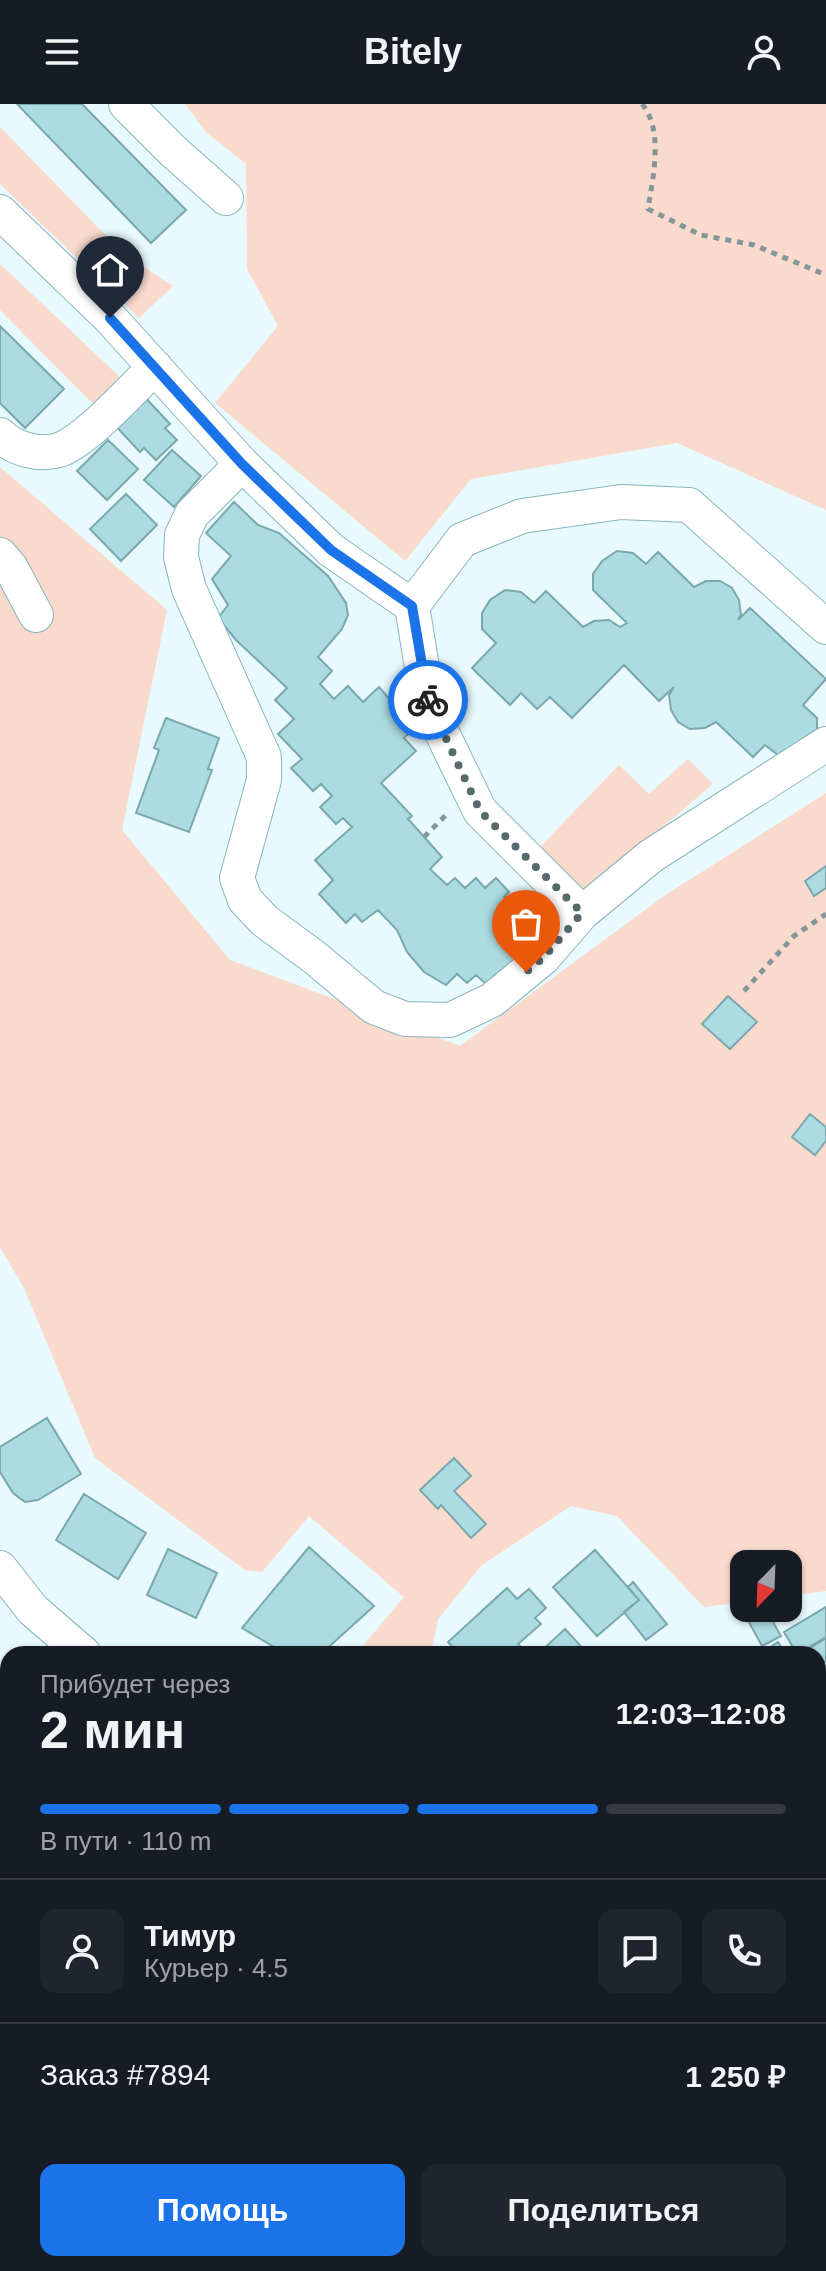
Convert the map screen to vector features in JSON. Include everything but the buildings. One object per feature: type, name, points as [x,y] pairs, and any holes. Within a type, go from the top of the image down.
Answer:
[{"type":"street","points":[[126,104],[226,198]]},
{"type":"street","points":[[0,212],[110,318],[242,464],[331,550],[412,606],[428,704],[480,811],[582,913]]},
{"type":"street","points":[[0,435],[7,442],[25,450],[59,450],[83,435],[155,367]]},
{"type":"street","points":[[242,464],[192,514],[182,535],[181,557],[189,589],[264,757],[264,780],[237,878],[245,900],[265,921],[374,1007],[405,1019],[450,1020],[492,1000],[543,958],[582,913],[651,856],[826,744]]},
{"type":"street","points":[[412,606],[462,540],[522,516],[621,502],[689,505],[826,627]]},
{"type":"street","points":[[0,555],[11,568],[36,615]]},
{"type":"street","points":[[0,1568],[33,1610],[75,1646]]},
{"type":"path","points":[[642,104],[652,116],[655,162],[648,209],[701,235],[754,245],[826,275]]},
{"type":"path","points":[[744,991],[794,936],[826,914]]},
{"type":"shaded area","points":[[185,104],[826,104],[826,510],[677,443],[471,479],[405,561],[215,403],[278,326],[247,269],[246,164],[206,132]]},
{"type":"shaded area","points":[[0,127],[125,255],[173,286],[139,318],[0,184]]},
{"type":"shaded area","points":[[0,264],[122,379],[93,404],[0,310]]},
{"type":"shaded area","points":[[0,467],[167,610],[122,830],[230,960],[460,1046],[664,896],[826,793],[826,1591],[802,1594],[802,1550],[730,1550],[730,1604],[704,1607],[617,1516],[571,1506],[482,1565],[438,1619],[433,1646],[363,1646],[404,1597],[309,1516],[262,1572],[245,1570],[95,1458],[24,1288],[0,1247]]},
{"type":"shaded area","points":[[688,759],[713,784],[586,892],[540,847],[619,765],[649,794]]},
{"type":"way so far","points":[[428,700],[480,811],[582,913],[543,958],[526,972]]},
{"type":"route","points":[[110,318],[242,464],[331,550],[412,606],[428,700]]}]
